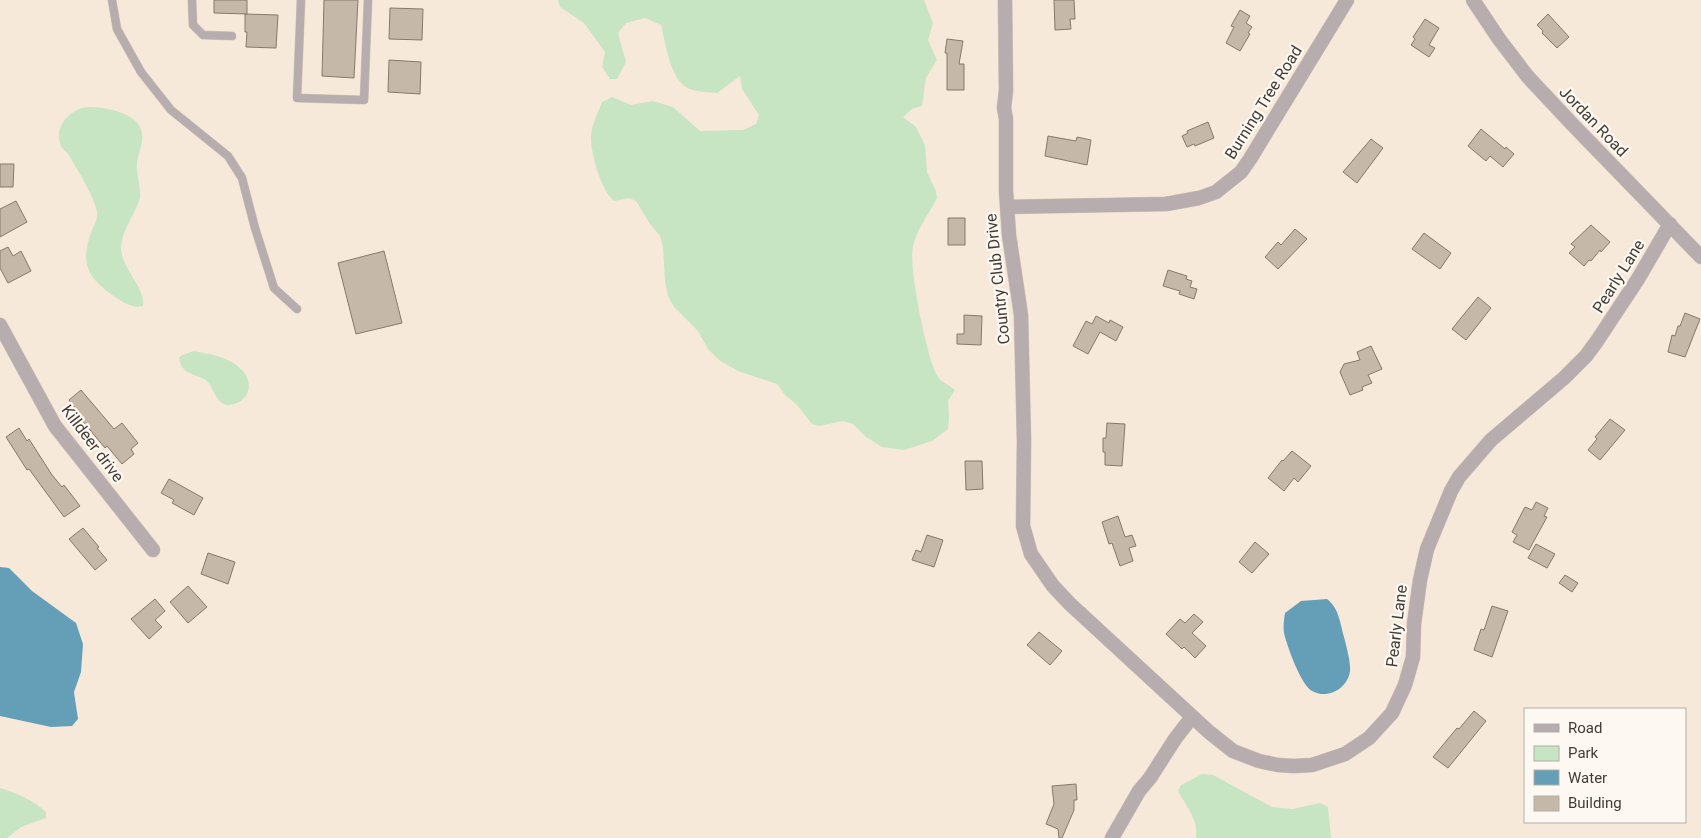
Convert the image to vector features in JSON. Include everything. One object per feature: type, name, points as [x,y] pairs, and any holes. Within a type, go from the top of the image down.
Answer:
[{"type":"street","name":"Country Club Drive","points":[[1005,0],[1006,90],[1004,108],[1006,119],[1006,191],[1009,235],[1021,315],[1024,441],[1023,526],[1031,554]]},
{"type":"street","name":"Burning Tree Road","points":[[1008,207],[1166,204],[1199,198],[1216,192],[1241,172],[1250,159],[1347,0]]},
{"type":"street","name":"Jordan Road","points":[[1473,0],[1499,39],[1528,77],[1701,256]]},
{"type":"street","name":"Pearly Lane","points":[[1031,554],[1053,586],[1070,604],[1192,716],[1234,751],[1259,761],[1294,766],[1312,765],[1345,754],[1369,738],[1381,727],[1392,713],[1405,685],[1413,657],[1414,624],[1420,580],[1427,549],[1450,491],[1459,477],[1491,440],[1564,378],[1586,356],[1638,279],[1670,224]]},
{"type":"street","name":"Killdeer drive","points":[[0,325],[55,426],[153,550]]},
{"type":"street","points":[[1112,838],[1139,791],[1192,716]]},
{"type":"lane","points":[[112,0],[116,29],[141,72],[171,110],[228,156],[242,178],[274,288],[297,309]]},
{"type":"lane","points":[[192,0],[193,25],[203,35],[232,36]]},
{"type":"lane","points":[[301,0],[297,98],[364,100],[368,0]]},
{"type":"green space","points":[[558,0],[924,0],[933,23],[928,40],[937,60],[926,78],[922,106],[912,109],[903,117],[916,127],[925,145],[927,172],[936,191],[937,198],[917,234],[912,257],[919,311],[928,351],[939,378],[955,390],[948,401],[948,429],[932,441],[904,450],[882,447],[866,437],[853,424],[843,421],[819,426],[812,424],[777,384],[738,371],[719,360],[708,349],[698,331],[674,307],[668,296],[663,247],[660,236],[636,201],[629,198],[614,201],[605,189],[593,155],[592,130],[602,102],[612,97],[631,105],[653,101],[673,107],[700,131],[743,130],[756,124],[759,115],[742,89],[740,76],[717,93],[696,91],[685,87],[670,63],[661,25],[645,18],[626,23],[618,33],[626,62],[617,79],[610,79],[602,67],[605,52],[584,23],[560,7]]},
{"type":"green space","points":[[87,107],[120,112],[135,120],[142,133],[137,163],[140,198],[123,236],[121,249],[125,264],[141,292],[143,306],[132,306],[115,297],[97,283],[88,268],[86,252],[97,219],[96,207],[85,183],[59,139],[59,132],[64,120],[74,112]]},
{"type":"green space","points":[[194,351],[225,359],[241,369],[249,383],[248,392],[245,397],[231,405],[222,403],[204,379],[185,370],[179,358]]},
{"type":"green space","points":[[1202,774],[1213,775],[1272,807],[1293,809],[1320,803],[1328,807],[1331,838],[1196,838],[1194,819],[1178,791],[1181,785]]},
{"type":"green space","points":[[0,788],[18,794],[36,804],[46,812],[46,818],[21,827],[7,838],[0,838]]},
{"type":"water","points":[[0,567],[9,568],[32,591],[76,623],[83,644],[81,672],[74,692],[78,719],[72,726],[51,727],[0,716]]},
{"type":"water","points":[[1327,599],[1339,616],[1350,671],[1345,683],[1341,687],[1336,691],[1324,694],[1312,691],[1303,681],[1288,647],[1284,626],[1285,613],[1301,601]]},
{"type":"building","points":[[214,0],[247,0],[247,14],[214,13]]},
{"type":"building","points":[[324,0],[358,0],[354,78],[322,76]]},
{"type":"building","points":[[1054,0],[1074,0],[1075,19],[1070,19],[1071,29],[1055,30]]},
{"type":"building","points":[[390,8],[423,9],[422,40],[389,39]]},
{"type":"building","points":[[1240,10],[1250,16],[1246,23],[1252,27],[1240,51],[1226,43],[1234,27],[1231,26]]},
{"type":"building","points":[[245,14],[278,15],[276,48],[246,47]]},
{"type":"building","points":[[1548,14],[1569,37],[1557,48],[1537,25]]},
{"type":"building","points":[[1425,19],[1439,28],[1429,45],[1435,48],[1429,57],[1411,45],[1415,39],[1413,37]]},
{"type":"building","points":[[947,39],[963,41],[959,64],[964,64],[964,90],[947,90],[947,53],[945,53]]},
{"type":"building","points":[[389,60],[421,62],[420,94],[388,92]]},
{"type":"building","points":[[1208,122],[1214,138],[1195,146],[1194,144],[1187,147],[1182,136],[1188,133],[1187,131]]},
{"type":"building","points":[[1481,129],[1514,154],[1503,167],[1490,156],[1486,161],[1468,146]]},
{"type":"building","points":[[1048,136],[1076,141],[1077,137],[1091,140],[1087,165],[1045,156]]},
{"type":"building","points":[[1371,139],[1383,148],[1357,183],[1343,172]]},
{"type":"building","points":[[0,164],[14,164],[13,187],[0,187]]},
{"type":"building","points":[[16,201],[27,222],[0,237],[0,209]]},
{"type":"building","points":[[948,218],[965,218],[965,245],[948,245]]},
{"type":"building","points":[[1591,225],[1610,242],[1584,266],[1569,253],[1575,247],[1571,244]]},
{"type":"building","points":[[1295,229],[1307,239],[1278,269],[1265,257],[1278,242],[1281,245]]},
{"type":"building","points":[[1424,233],[1451,253],[1440,269],[1412,249]]},
{"type":"building","points":[[8,247],[13,256],[21,251],[31,271],[8,283],[0,268],[0,251]]},
{"type":"building","points":[[384,251],[402,323],[356,334],[338,263]]},
{"type":"building","points":[[1168,270],[1187,276],[1186,279],[1192,281],[1190,287],[1197,289],[1194,299],[1179,294],[1180,291],[1163,286]]},
{"type":"building","points":[[1478,297],[1491,308],[1466,340],[1452,329]]},
{"type":"building","points":[[1685,313],[1700,319],[1685,357],[1668,352],[1672,335],[1675,336]]},
{"type":"building","points":[[964,315],[982,316],[981,345],[957,344],[957,334],[964,334]]},
{"type":"building","points":[[1096,316],[1109,323],[1110,320],[1123,327],[1116,341],[1100,332],[1088,354],[1073,346],[1086,321],[1092,324]]},
{"type":"building","points":[[1371,346],[1382,369],[1368,375],[1372,383],[1362,387],[1363,390],[1350,395],[1340,372],[1344,364],[1360,360],[1357,352]]},
{"type":"building","points":[[81,390],[114,429],[122,423],[138,443],[131,449],[134,454],[122,464],[107,446],[105,448],[76,413],[78,412],[69,400]]},
{"type":"building","points":[[1610,419],[1625,430],[1600,460],[1588,450],[1597,439],[1595,437]]},
{"type":"building","points":[[1107,423],[1125,424],[1122,466],[1105,465],[1103,438],[1106,438]]},
{"type":"building","points":[[19,428],[27,441],[29,439],[52,475],[62,487],[64,485],[80,506],[64,517],[29,469],[27,470],[6,437]]},
{"type":"building","points":[[1292,451],[1311,466],[1298,482],[1294,478],[1284,491],[1268,478]]},
{"type":"building","points":[[965,461],[982,461],[983,489],[966,490]]},
{"type":"building","points":[[169,479],[203,498],[194,515],[172,503],[174,500],[161,493]]},
{"type":"building","points":[[1536,502],[1548,508],[1544,516],[1547,517],[1529,550],[1513,542],[1517,535],[1512,532],[1525,507],[1532,510]]},
{"type":"building","points":[[1118,516],[1125,537],[1132,535],[1136,546],[1129,548],[1133,561],[1120,566],[1112,543],[1109,544],[1102,522]]},
{"type":"building","points":[[83,528],[107,560],[95,570],[69,539]]},
{"type":"building","points":[[927,535],[943,540],[934,567],[912,560],[916,550],[921,552]]},
{"type":"building","points":[[1255,542],[1269,554],[1252,573],[1239,562]]},
{"type":"building","points":[[1536,544],[1555,554],[1547,568],[1528,558]]},
{"type":"building","points":[[208,553],[235,562],[228,584],[201,574]]},
{"type":"building","points":[[1565,575],[1578,583],[1572,592],[1559,583]]},
{"type":"building","points":[[188,586],[207,607],[188,623],[170,602]]},
{"type":"building","points":[[155,599],[165,611],[155,620],[162,627],[149,639],[131,619]]},
{"type":"building","points":[[1492,606],[1508,611],[1492,657],[1474,650],[1481,629],[1484,630]]},
{"type":"building","points":[[1194,614],[1203,622],[1192,633],[1206,646],[1195,658],[1166,634],[1180,619],[1185,623]]},
{"type":"building","points":[[1039,632],[1062,651],[1050,665],[1027,645]]},
{"type":"building","points":[[1474,711],[1486,721],[1448,768],[1433,757]]},
{"type":"building","points":[[1076,784],[1077,800],[1074,800],[1074,810],[1062,838],[1059,838],[1058,829],[1046,824],[1054,804],[1052,786]]}]
